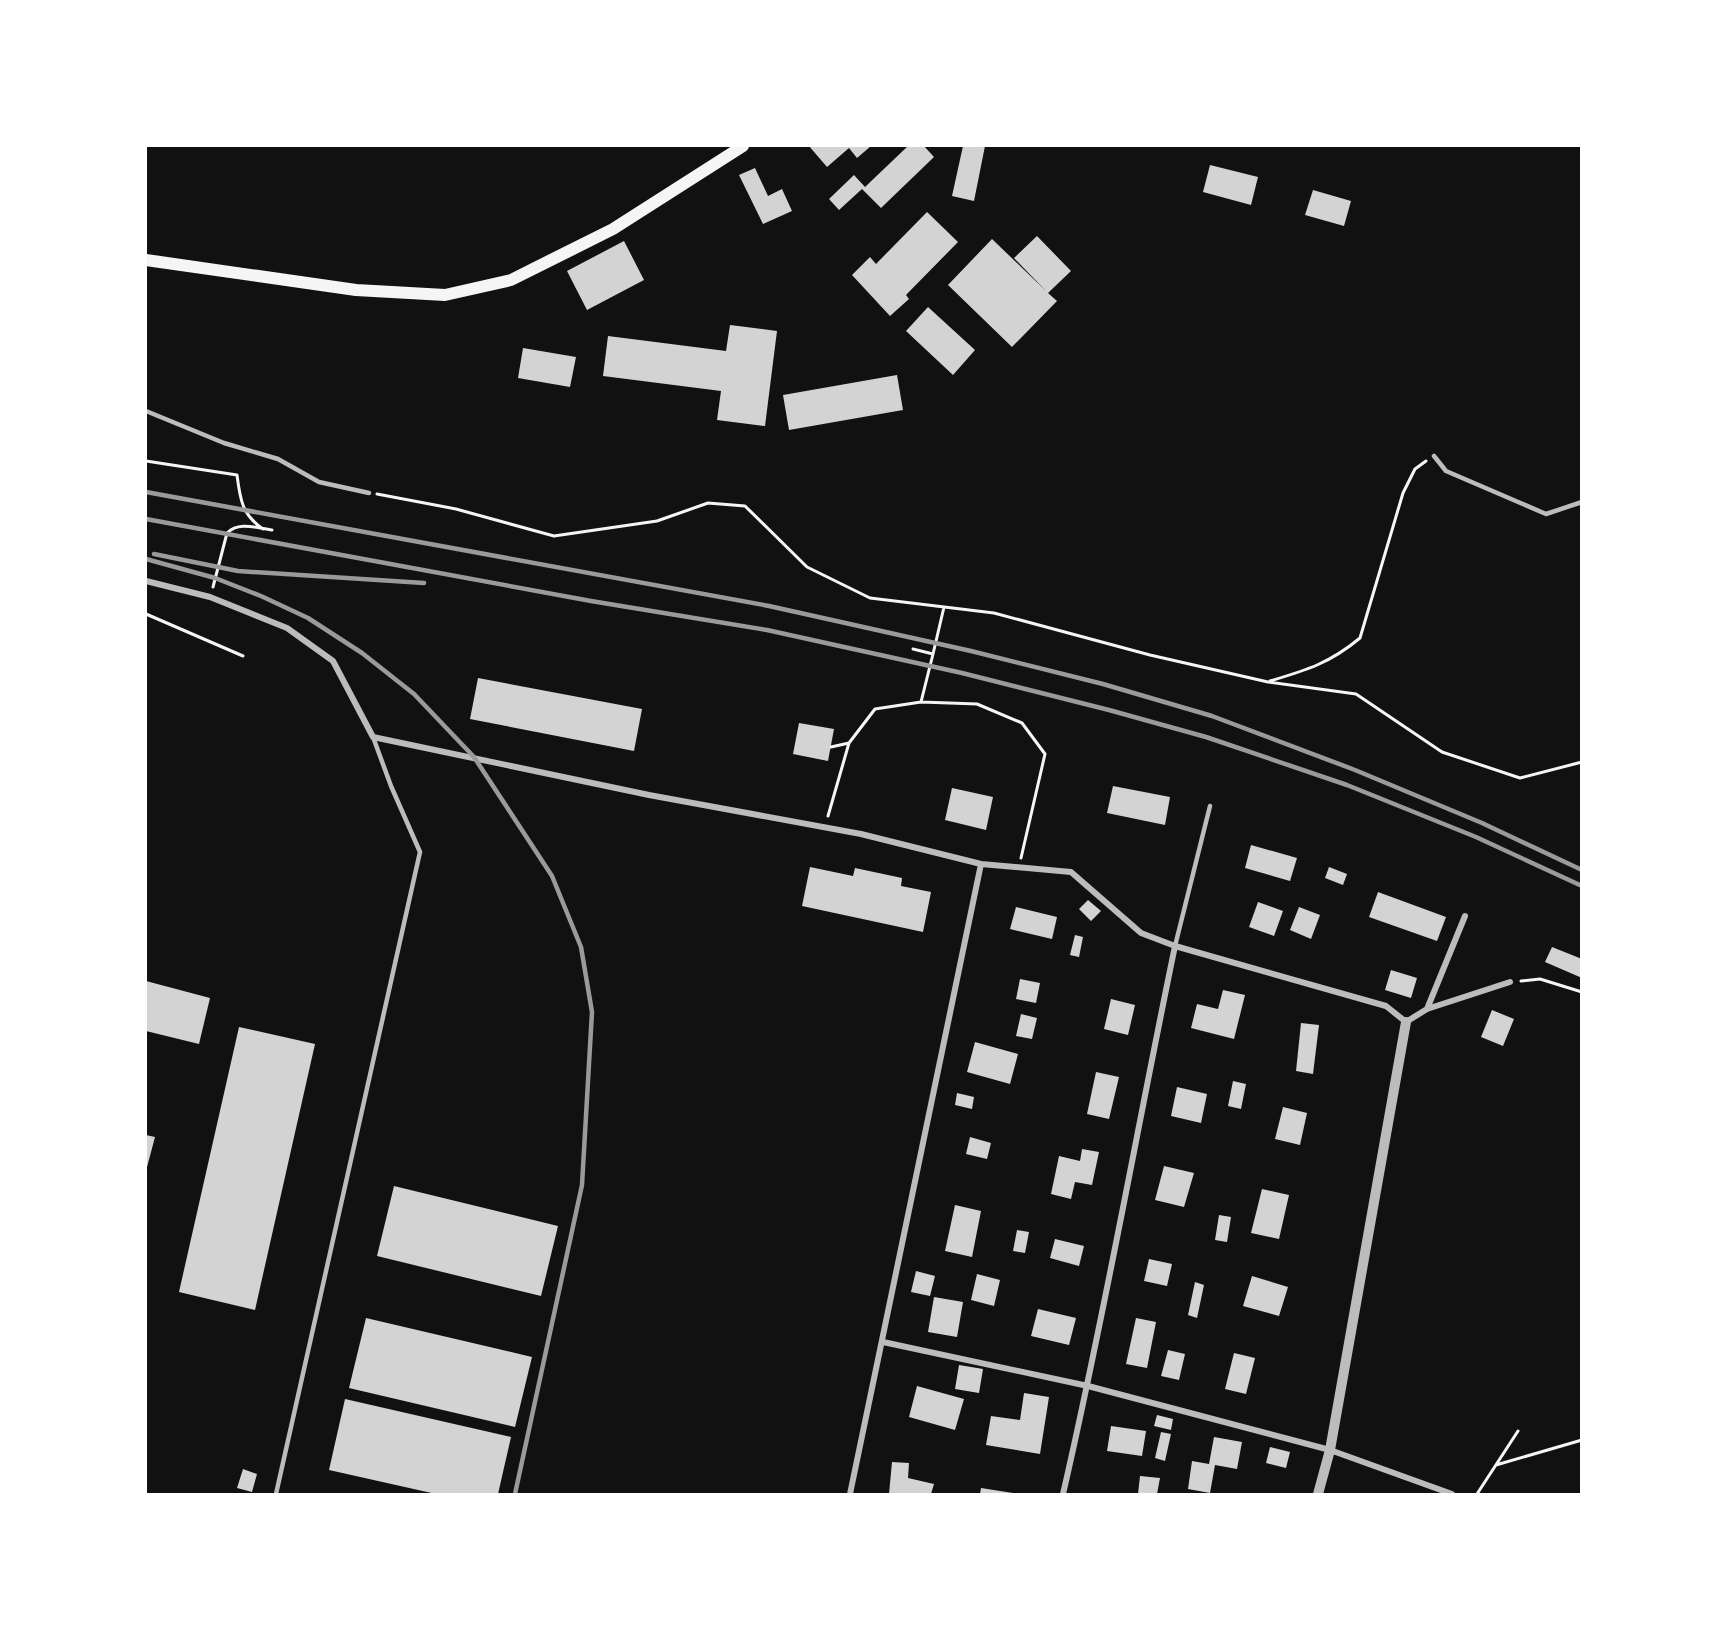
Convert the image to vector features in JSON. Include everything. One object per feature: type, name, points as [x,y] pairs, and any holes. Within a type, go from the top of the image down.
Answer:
[{"type":"main road","points":[[146,260],[356,290],[445,295],[511,280],[613,229],[743,146]]},
{"type":"street","points":[[146,581],[210,597],[287,628],[333,661],[373,737],[649,795],[861,834],[981,864],[1071,872],[1141,933],[1175,946],[1386,1006],[1406,1022]]},
{"type":"street","points":[[850,1494],[981,864]]},
{"type":"street","points":[[1427,1009],[1465,916]]},
{"type":"street","points":[[1063,1494],[1088,1386],[1134,1143],[1175,946]]},
{"type":"street","points":[[1318,1494],[1330,1450],[1406,1022],[1427,1009],[1510,982]]},
{"type":"street","points":[[883,1342],[1088,1386],[1330,1450],[1452,1494]]},
{"type":"lane","points":[[146,411],[224,443],[278,459],[319,482],[369,493]]},
{"type":"lane","points":[[1434,456],[1446,471],[1546,514],[1581,502]]},
{"type":"lane","points":[[276,1494],[420,852],[391,786],[373,737]]},
{"type":"lane","points":[[1175,946],[1210,806]]},
{"type":"path","points":[[1268,682],[1312,668],[1341,654],[1360,638],[1403,493],[1415,469],[1434,456]]},
{"type":"path","points":[[146,460],[237,475],[243,509],[253,522],[263,529]]},
{"type":"path","points":[[369,493],[456,509],[554,536],[657,521],[708,503],[745,506],[807,567],[870,598],[994,613],[1150,655],[1268,682],[1356,693],[1442,752],[1520,778],[1581,762]]},
{"type":"path","points":[[213,584],[227,533],[232,528],[240,525],[272,530]]},
{"type":"path","points":[[921,702],[944,607]]},
{"type":"path","points":[[146,614],[243,656]]},
{"type":"path","points":[[913,649],[933,654]]},
{"type":"path","points":[[825,828],[849,743],[875,709],[921,702],[977,704],[1022,723],[1045,754],[1019,867]]},
{"type":"path","points":[[831,747],[849,743]]},
{"type":"path","points":[[1510,982],[1540,979],[1581,992]]},
{"type":"path","points":[[1477,1494],[1518,1431]]},
{"type":"path","points":[[1496,1465],[1581,1440]]},
{"type":"building","points":[[809,146],[871,146],[857,158],[849,148],[827,167]]},
{"type":"building","points":[[908,146],[924,146],[934,157],[881,208],[862,189],[839,210],[829,199],[854,175],[865,187]]},
{"type":"building","points":[[963,146],[985,146],[974,201],[952,196]]},
{"type":"building","points":[[1210,165],[1258,177],[1251,205],[1203,192]]},
{"type":"building","points":[[755,168],[768,196],[782,189],[792,211],[763,224],[739,175]]},
{"type":"building","points":[[1313,190],[1351,201],[1344,226],[1305,215]]},
{"type":"building","points":[[927,212],[958,242],[906,295],[909,299],[890,316],[852,275],[870,257],[876,264]]},
{"type":"building","points":[[1037,236],[1071,271],[1048,293],[1057,301],[1012,347],[948,285],[992,239],[1046,291],[1014,258]]},
{"type":"building","points":[[624,241],[644,280],[587,310],[567,271]]},
{"type":"building","points":[[928,307],[975,350],[953,375],[906,331]]},
{"type":"building","points":[[730,325],[777,331],[765,426],[717,420],[721,391],[603,376],[608,336],[726,351]]},
{"type":"building","points":[[523,348],[576,357],[570,387],[518,378]]},
{"type":"building","points":[[897,375],[903,410],[789,430],[783,395]]},
{"type":"building","points":[[478,678],[642,709],[634,751],[470,719]]},
{"type":"building","points":[[799,723],[834,729],[828,761],[793,754]]},
{"type":"building","points":[[1113,786],[1170,797],[1165,825],[1107,813]]},
{"type":"building","points":[[952,788],[993,797],[986,830],[945,820]]},
{"type":"building","points":[[1251,845],[1297,858],[1290,881],[1245,868]]},
{"type":"building","points":[[810,867],[853,876],[855,868],[902,878],[901,886],[931,892],[923,932],[802,906]]},
{"type":"building","points":[[1329,867],[1347,874],[1343,885],[1325,878]]},
{"type":"building","points":[[1378,892],[1446,917],[1437,941],[1369,917]]},
{"type":"building","points":[[1088,900],[1101,911],[1091,921],[1079,909]]},
{"type":"building","points":[[1258,902],[1283,911],[1274,936],[1249,927]]},
{"type":"building","points":[[1016,907],[1057,917],[1052,939],[1010,929]]},
{"type":"building","points":[[1299,907],[1320,915],[1311,939],[1290,930]]},
{"type":"building","points":[[1075,935],[1083,937],[1079,957],[1070,955]]},
{"type":"building","points":[[1552,947],[1582,959],[1582,978],[1545,962]]},
{"type":"building","points":[[1391,970],[1417,978],[1411,998],[1385,990]]},
{"type":"building","points":[[1020,979],[1040,983],[1036,1003],[1016,999]]},
{"type":"building","points":[[146,981],[210,998],[199,1044],[146,1031]]},
{"type":"building","points":[[1223,990],[1245,995],[1234,1039],[1191,1028],[1197,1004],[1218,1009]]},
{"type":"building","points":[[1111,999],[1135,1005],[1128,1035],[1104,1029]]},
{"type":"building","points":[[1492,1010],[1514,1019],[1503,1046],[1481,1037]]},
{"type":"building","points":[[1021,1014],[1037,1018],[1032,1039],[1016,1036]]},
{"type":"building","points":[[1301,1023],[1319,1025],[1313,1074],[1296,1071]]},
{"type":"building","points":[[239,1027],[315,1044],[255,1310],[179,1292]]},
{"type":"building","points":[[975,1042],[1018,1054],[1010,1084],[967,1072]]},
{"type":"building","points":[[1096,1072],[1119,1077],[1109,1119],[1087,1114]]},
{"type":"building","points":[[1233,1081],[1246,1084],[1241,1109],[1228,1106]]},
{"type":"building","points":[[1177,1087],[1207,1094],[1201,1123],[1171,1116]]},
{"type":"building","points":[[957,1093],[974,1097],[972,1109],[955,1105]]},
{"type":"building","points":[[1283,1107],[1307,1113],[1300,1145],[1275,1139]]},
{"type":"building","points":[[146,1135],[155,1137],[146,1171]]},
{"type":"building","points":[[970,1137],[991,1143],[987,1159],[966,1154]]},
{"type":"building","points":[[1082,1149],[1099,1152],[1092,1185],[1075,1182],[1071,1199],[1051,1194],[1059,1156],[1080,1161]]},
{"type":"building","points":[[1164,1166],[1194,1173],[1184,1207],[1155,1200]]},
{"type":"building","points":[[394,1186],[558,1226],[541,1296],[377,1256]]},
{"type":"building","points":[[1262,1189],[1289,1195],[1279,1239],[1251,1233]]},
{"type":"building","points":[[955,1205],[981,1211],[972,1257],[945,1251]]},
{"type":"building","points":[[1219,1215],[1231,1217],[1227,1242],[1215,1240]]},
{"type":"building","points":[[1017,1230],[1029,1232],[1025,1253],[1013,1251]]},
{"type":"building","points":[[1055,1239],[1084,1246],[1079,1266],[1050,1258]]},
{"type":"building","points":[[1149,1259],[1172,1264],[1167,1286],[1144,1281]]},
{"type":"building","points":[[916,1271],[935,1276],[930,1296],[911,1292]]},
{"type":"building","points":[[977,1274],[1000,1280],[994,1306],[971,1300]]},
{"type":"building","points":[[1252,1276],[1288,1287],[1279,1316],[1243,1306]]},
{"type":"building","points":[[1195,1282],[1204,1285],[1197,1318],[1188,1315]]},
{"type":"building","points":[[934,1297],[963,1302],[957,1337],[928,1332]]},
{"type":"building","points":[[1038,1309],[1076,1318],[1069,1345],[1031,1336]]},
{"type":"building","points":[[366,1318],[532,1357],[515,1427],[349,1388]]},
{"type":"building","points":[[1136,1318],[1156,1322],[1147,1368],[1126,1364]]},
{"type":"building","points":[[1168,1350],[1185,1354],[1179,1380],[1161,1376]]},
{"type":"building","points":[[1234,1353],[1255,1358],[1246,1394],[1225,1389]]},
{"type":"building","points":[[959,1365],[983,1369],[979,1393],[955,1389]]},
{"type":"building","points":[[917,1386],[964,1399],[955,1430],[909,1417]]},
{"type":"building","points":[[1024,1393],[1049,1397],[1040,1454],[986,1445],[991,1416],[1020,1420]]},
{"type":"building","points":[[345,1399],[511,1437],[498,1494],[436,1494],[329,1470]]},
{"type":"building","points":[[1157,1415],[1173,1419],[1171,1430],[1154,1426]]},
{"type":"building","points":[[1111,1426],[1146,1431],[1142,1456],[1107,1451]]},
{"type":"building","points":[[1161,1432],[1171,1434],[1165,1461],[1155,1458]]},
{"type":"building","points":[[1214,1437],[1242,1442],[1237,1469],[1215,1465],[1210,1493],[1188,1489],[1192,1461],[1209,1464]]},
{"type":"building","points":[[1270,1447],[1290,1452],[1286,1468],[1266,1463]]},
{"type":"building","points":[[892,1462],[909,1463],[908,1478],[934,1484],[931,1494],[889,1494]]},
{"type":"building","points":[[243,1469],[257,1474],[252,1492],[237,1488]]},
{"type":"building","points":[[1140,1476],[1160,1478],[1157,1494],[1138,1494]]},
{"type":"building","points":[[981,1488],[1013,1493],[1013,1494],[980,1494]]},
{"type":"railway","points":[[146,492],[769,606],[971,651],[1103,684],[1212,716],[1355,770],[1482,823],[1582,870]]},
{"type":"railway","points":[[146,519],[591,601],[767,630],[962,673],[1109,710],[1206,737],[1347,785],[1476,837],[1582,886]]},
{"type":"railway","points":[[154,554],[238,571],[424,583]]},
{"type":"railway","points":[[146,559],[215,578],[308,618],[362,653],[414,694],[474,757],[552,876],[581,947],[592,1012],[582,1185],[515,1494]]}]
